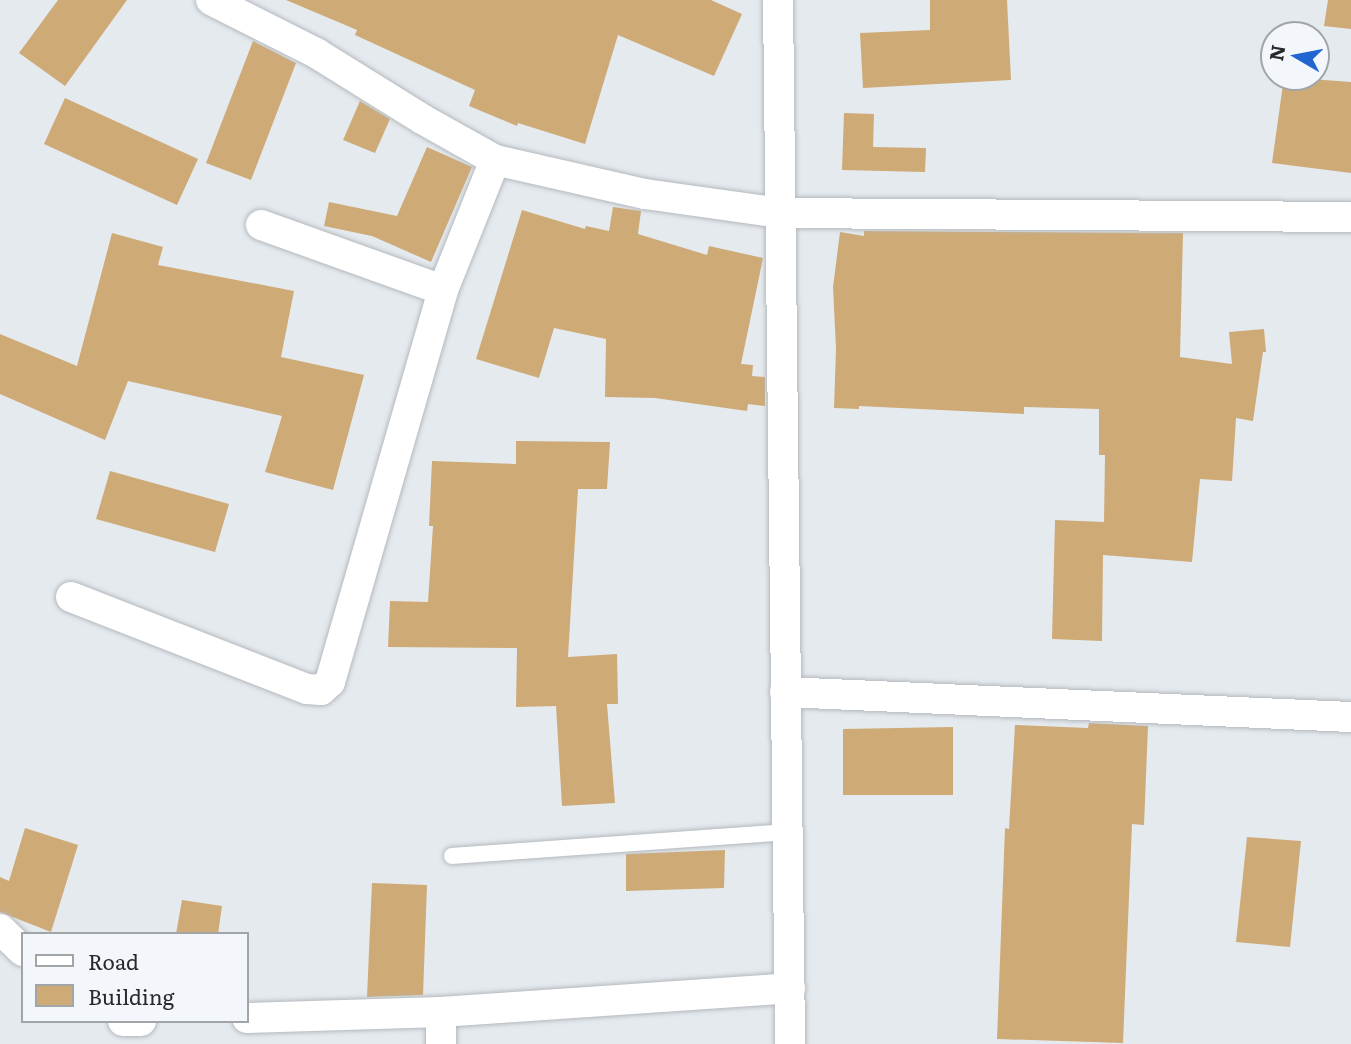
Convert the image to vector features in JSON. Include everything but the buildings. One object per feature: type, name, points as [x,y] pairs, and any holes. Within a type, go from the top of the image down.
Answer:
[{"type":"street","points":[[211,0],[316,53],[422,119],[495,160],[645,194],[780,213],[1351,217]]},
{"type":"street","points":[[778,0],[790,1044]]},
{"type":"street","points":[[71,597],[307,689],[321,690],[330,682],[443,290],[495,160]]},
{"type":"street","points":[[261,225],[443,290]]},
{"type":"street","points":[[785,692],[1351,717]]},
{"type":"street","points":[[0,929],[21,949]]},
{"type":"street","points":[[248,1018],[441,1012],[790,988]]},
{"type":"street","points":[[441,1012],[441,1044]]},
{"type":"lane","points":[[452,856],[788,832]]}]
